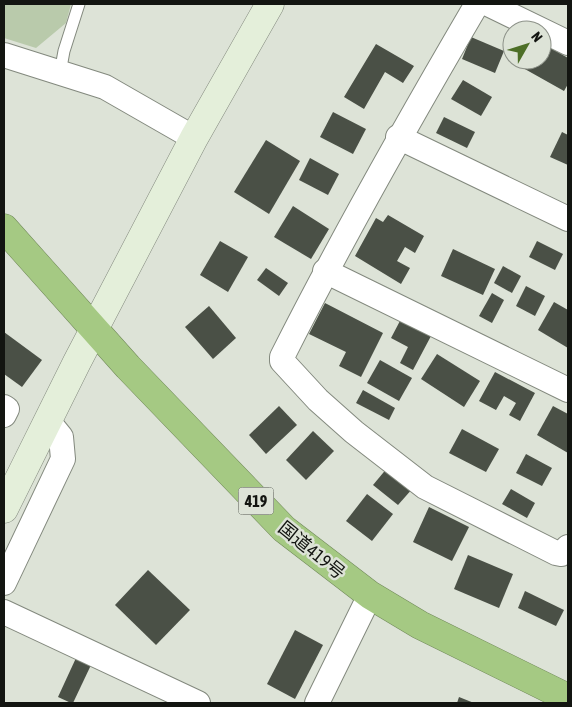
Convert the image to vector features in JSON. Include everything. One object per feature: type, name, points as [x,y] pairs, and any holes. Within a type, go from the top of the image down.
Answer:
[{"type":"highway","name":"国道419号","points":[[4,228],[128,367],[284,529],[370,596],[420,625],[568,698]]},
{"type":"street","points":[[4,509],[194,138],[270,4]]},
{"type":"street","points":[[477,4],[398,137],[325,271],[282,357],[285,366],[318,400],[354,432],[425,487],[556,553],[561,554],[568,547]]},
{"type":"street","points":[[488,4],[568,42]]},
{"type":"street","points":[[4,55],[105,86],[194,138]]},
{"type":"street","points":[[398,137],[568,219]]},
{"type":"street","points":[[325,271],[568,390]]},
{"type":"street","points":[[4,407],[7,409],[4,415]]},
{"type":"street","points":[[4,583],[63,459],[61,437],[48,421]]},
{"type":"street","points":[[317,703],[370,596]]},
{"type":"street","points":[[4,612],[198,703]]},
{"type":"lane","points":[[60,73],[79,4]]},
{"type":"green space","points":[[4,4],[71,4],[66,23],[36,48],[4,38]]},
{"type":"building","points":[[471,37],[502,50],[502,56],[495,73],[462,59]]},
{"type":"building","points":[[376,44],[414,66],[403,83],[385,72],[364,109],[344,97]]},
{"type":"building","points":[[552,49],[568,58],[568,84],[564,91],[527,70],[552,70]]},
{"type":"building","points":[[463,80],[492,97],[481,116],[451,99]]},
{"type":"building","points":[[333,112],[366,129],[353,154],[320,137]]},
{"type":"building","points":[[444,117],[475,132],[467,148],[436,133]]},
{"type":"building","points":[[562,132],[568,135],[568,165],[550,157]]},
{"type":"building","points":[[266,140],[300,161],[269,214],[234,192]]},
{"type":"building","points":[[310,158],[339,174],[328,195],[299,180]]},
{"type":"building","points":[[293,206],[329,229],[311,259],[274,237]]},
{"type":"building","points":[[388,215],[424,236],[415,253],[405,247],[397,261],[410,268],[401,284],[355,256],[376,218],[383,222]]},
{"type":"building","points":[[220,241],[248,257],[228,292],[200,275]]},
{"type":"building","points":[[537,241],[563,254],[555,270],[529,257]]},
{"type":"building","points":[[453,249],[495,269],[483,295],[441,276]]},
{"type":"building","points":[[503,266],[521,276],[512,293],[494,283]]},
{"type":"building","points":[[266,268],[288,283],[279,296],[257,280]]},
{"type":"building","points":[[526,286],[545,296],[535,316],[516,306]]},
{"type":"building","points":[[492,293],[504,300],[492,323],[479,316]]},
{"type":"building","points":[[554,302],[568,310],[568,348],[538,330]]},
{"type":"building","points":[[325,303],[383,333],[361,377],[339,366],[346,352],[309,334]]},
{"type":"building","points":[[209,306],[236,338],[213,359],[185,327]]},
{"type":"building","points":[[401,319],[431,336],[413,370],[400,363],[408,347],[391,338]]},
{"type":"building","points":[[4,332],[42,360],[22,387],[4,374]]},
{"type":"building","points":[[437,354],[480,381],[464,407],[421,379]]},
{"type":"building","points":[[380,360],[412,378],[399,401],[367,383]]},
{"type":"building","points":[[495,372],[535,393],[520,421],[509,415],[516,403],[504,396],[496,410],[479,401]]},
{"type":"building","points":[[363,390],[395,408],[389,420],[356,403]]},
{"type":"building","points":[[279,406],[297,425],[266,454],[249,435]]},
{"type":"building","points":[[553,406],[568,414],[568,453],[537,435]]},
{"type":"building","points":[[462,429],[499,449],[486,472],[449,453]]},
{"type":"building","points":[[313,431],[334,451],[306,480],[286,460]]},
{"type":"building","points":[[526,454],[552,468],[542,486],[516,473]]},
{"type":"building","points":[[388,467],[413,488],[398,505],[373,485]]},
{"type":"building","points":[[511,489],[535,503],[527,518],[502,504]]},
{"type":"building","points":[[367,494],[393,514],[372,541],[346,521]]},
{"type":"building","points":[[429,507],[469,527],[452,561],[413,542]]},
{"type":"building","points":[[468,555],[513,574],[499,608],[454,589]]},
{"type":"building","points":[[148,570],[190,610],[156,645],[115,605]]},
{"type":"building","points":[[525,591],[564,610],[556,626],[518,608]]},
{"type":"building","points":[[295,630],[323,645],[295,699],[267,684]]},
{"type":"building","points":[[76,658],[91,665],[73,703],[71,703],[58,697]]},
{"type":"building","points":[[459,697],[474,703],[457,703]]}]
